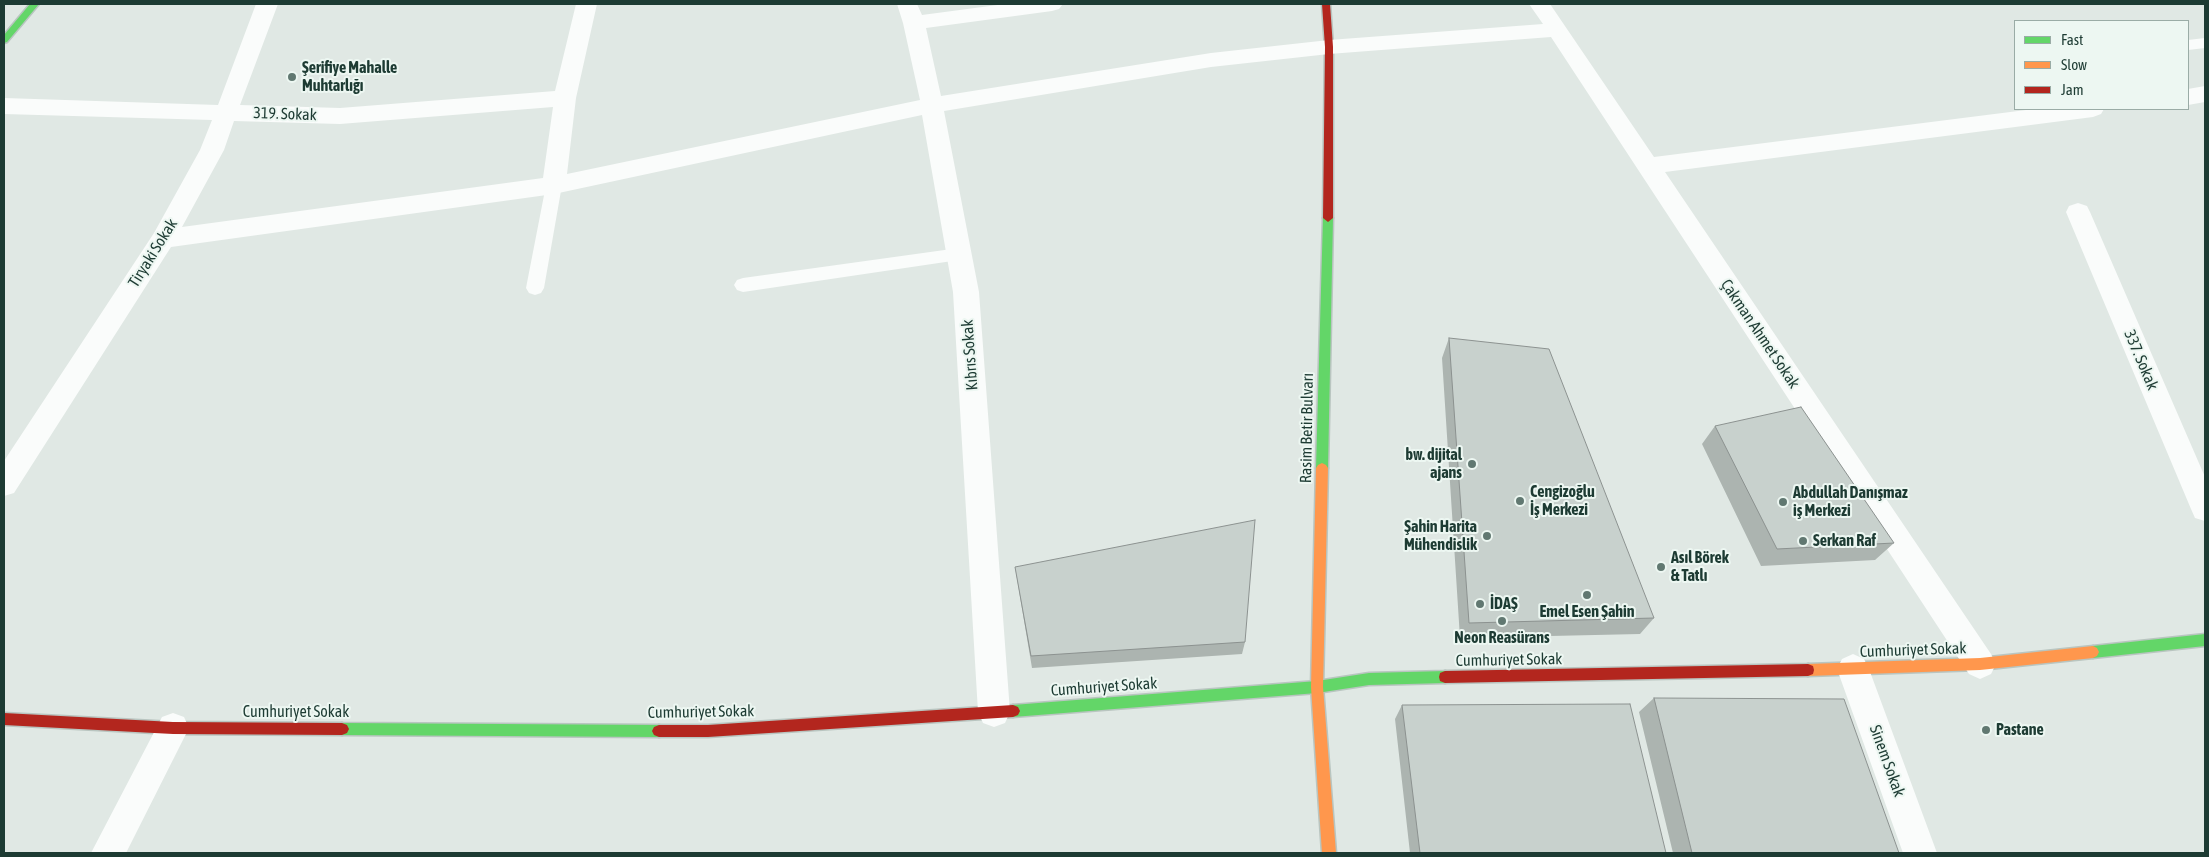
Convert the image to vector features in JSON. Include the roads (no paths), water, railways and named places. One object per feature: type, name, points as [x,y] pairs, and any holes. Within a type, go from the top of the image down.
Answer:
[{"type":"street","points":[[4,40],[35,4]]},
{"type":"street","name":"Tiryaki Sokak","points":[[4,484],[163,239],[212,150],[267,4]]},
{"type":"street","points":[[554,186],[565,98],[587,4]]},
{"type":"street","points":[[910,13],[1052,4]]},
{"type":"street","name":"Rasim Betir Bulvarı","points":[[1326,4],[1329,47],[1330,154],[1317,687],[1329,853]]},
{"type":"street","name":"Çakman Ahmet Sokak","points":[[1540,4],[1980,664]]},
{"type":"street","name":"Kıbrıs Sokak","points":[[910,13],[932,105],[966,292],[994,712]]},
{"type":"street","points":[[163,239],[554,186],[932,105],[1211,60],[1329,47],[1557,30]]},
{"type":"street","points":[[2189,97],[2205,94]]},
{"type":"street","name":"319. Sokak","points":[[4,106],[340,116],[565,98]]},
{"type":"street","points":[[1648,166],[2085,110]]},
{"type":"street","name":"337. Sokak","points":[[2078,212],[2205,509]]},
{"type":"street","name":"Cumhuriyet Sokak","points":[[4,718],[172,728],[708,731],[994,712],[1317,687],[1369,679],[1853,669],[1980,664],[2205,640]]},
{"type":"street","name":"Sinem Sokak","points":[[1853,669],[1920,853]]},
{"type":"street","points":[[108,853],[172,728]]},
{"type":"lane","points":[[2189,45],[2205,43]]},
{"type":"lane","points":[[535,288],[554,186]]},
{"type":"lane","points":[[743,285],[959,254]]},
{"type":"place","name":"Şerifiye Mahalle Muhtarlığı","points":[[292,77]]},
{"type":"place","name":"bw. dijital ajans","points":[[1472,464]]},
{"type":"place","name":"Cengizoğlu İş Merkezi","points":[[1520,501]]},
{"type":"place","name":"Abdullah Danışmaz iş Merkezi","points":[[1783,502]]},
{"type":"place","name":"Şahin Harita Mühendislik","points":[[1487,536]]},
{"type":"place","name":"Serkan Raf","points":[[1803,541]]},
{"type":"place","name":"Asıl Börek & Tatlı","points":[[1661,567]]},
{"type":"place","name":"Emel Esen Şahin","points":[[1587,595]]},
{"type":"place","name":"İDAŞ","points":[[1480,604]]},
{"type":"place","name":"Neon Reasürans","points":[[1502,621]]},
{"type":"place","name":"Pastane","points":[[1986,730]]}]
